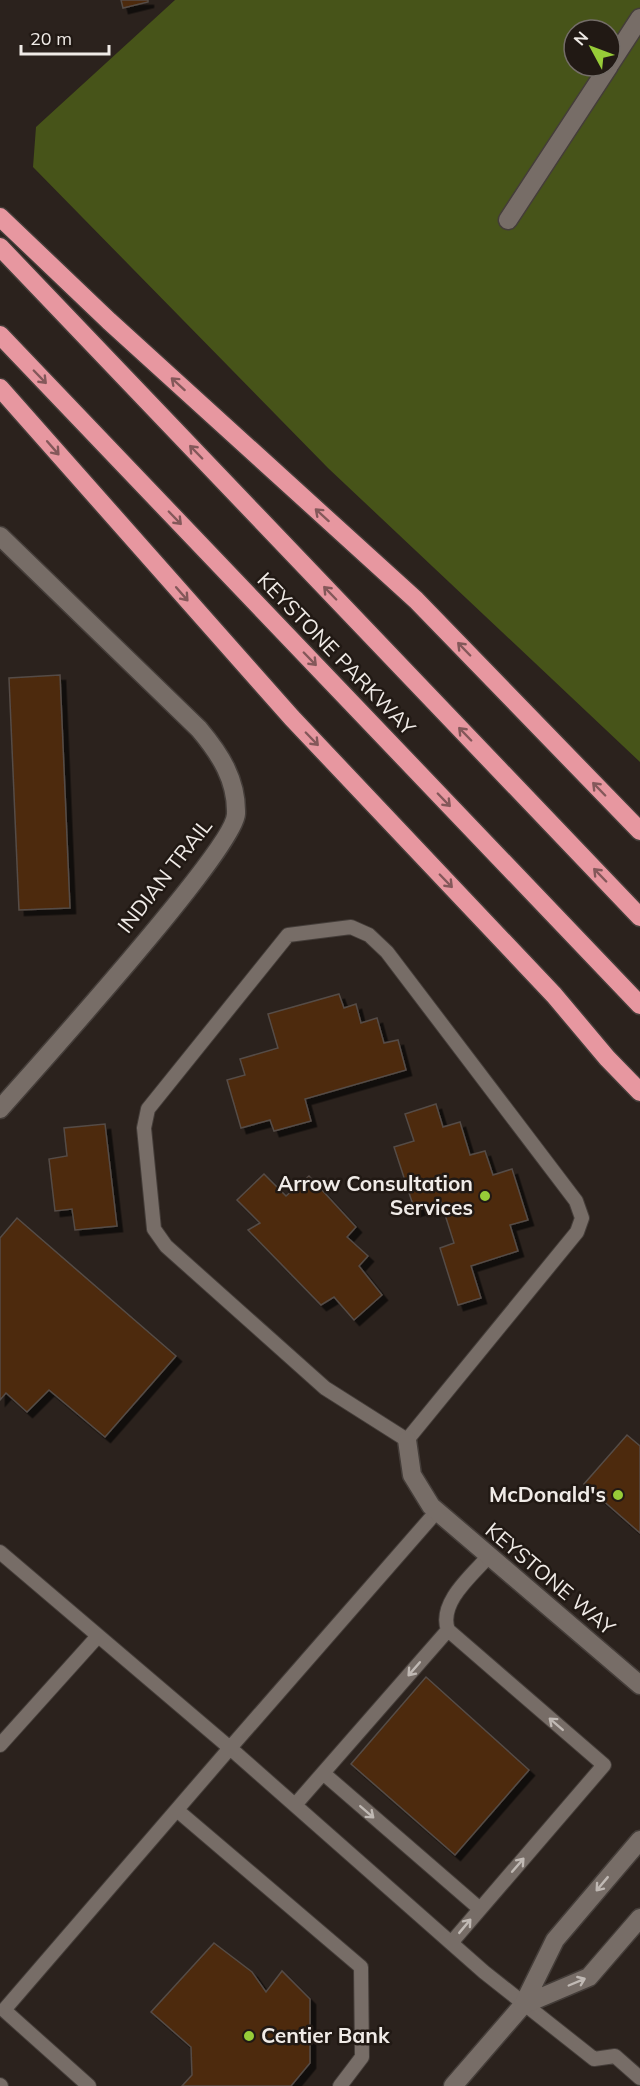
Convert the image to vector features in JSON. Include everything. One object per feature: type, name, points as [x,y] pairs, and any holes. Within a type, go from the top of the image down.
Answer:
[{"type":"highway","points":[[0,217],[117,329],[416,600],[640,831]]},
{"type":"highway","name":"KEYSTONE PARKWAY","points":[[0,247],[640,917]]},
{"type":"highway","name":"KEYSTONE PARKWAY","points":[[0,335],[640,1005]]},
{"type":"highway","points":[[0,388],[292,718],[554,994],[640,1092]]},
{"type":"street","points":[[622,45],[640,18]]},
{"type":"street","points":[[508,220],[601,78]]},
{"type":"street","name":"INDIAN TRAIL","points":[[0,536],[199,729],[221,755],[233,786],[237,817],[221,847],[187,892],[0,1109]]},
{"type":"street","name":"KEYSTONE WAY","points":[[407,1440],[412,1475],[437,1511],[640,1685]]},
{"type":"street","points":[[453,2086],[523,2005],[555,1940],[640,1840]]},
{"type":"street","points":[[523,2005],[589,1977],[640,1918]]},
{"type":"lane","points":[[351,927],[369,935],[387,952],[576,1201],[582,1218],[577,1232],[407,1440],[325,1388],[166,1246],[154,1230],[144,1128],[148,1109],[288,935],[351,927]]},
{"type":"lane","points":[[89,2086],[4,2010],[437,1511]]},
{"type":"lane","points":[[0,1552],[230,1748],[523,2005],[594,2059],[615,2056],[640,2078]]},
{"type":"lane","points":[[451,1943],[604,1765],[448,1630],[445,1622],[446,1612],[457,1592],[488,1557]]},
{"type":"lane","points":[[295,1805],[448,1630]]},
{"type":"lane","points":[[0,1745],[98,1636]]},
{"type":"lane","points":[[323,1773],[480,1909]]},
{"type":"lane","points":[[178,1811],[360,1967],[362,2057],[340,2086]]},
{"type":"green space","points":[[175,0],[640,0],[640,762],[328,468],[33,167],[36,127]]},
{"type":"building","points":[[121,0],[148,0],[148,2],[123,8]]},
{"type":"building","points":[[60,675],[70,908],[19,910],[9,678]]},
{"type":"building","points":[[339,994],[344,1008],[356,1004],[361,1023],[377,1018],[384,1043],[398,1040],[406,1070],[305,1099],[311,1121],[274,1131],[270,1120],[241,1128],[227,1080],[245,1075],[240,1059],[278,1048],[268,1014]]},
{"type":"building","points":[[436,1104],[443,1127],[460,1122],[470,1155],[485,1151],[493,1175],[512,1169],[528,1220],[510,1225],[518,1251],[471,1266],[481,1298],[458,1305],[440,1248],[454,1243],[441,1202],[415,1211],[394,1147],[414,1141],[405,1114]]},
{"type":"building","points":[[105,1124],[117,1226],[75,1230],[72,1209],[55,1211],[49,1159],[67,1156],[64,1128]]},
{"type":"building","points":[[264,1174],[286,1196],[309,1176],[356,1227],[347,1237],[368,1256],[359,1266],[382,1295],[354,1320],[334,1297],[321,1305],[248,1230],[260,1223],[237,1200]]},
{"type":"building","points":[[17,1218],[176,1356],[105,1437],[49,1390],[27,1412],[6,1393],[0,1400],[0,1238]]},
{"type":"building","name":"McDonald's","points":[[627,1435],[640,1446],[640,1533],[584,1484]]},
{"type":"building","points":[[426,1677],[529,1770],[455,1855],[351,1764]]},
{"type":"building","points":[[214,1943],[252,1972],[266,1992],[282,1971],[310,1999],[310,2063],[291,2086],[182,2086],[192,2075],[191,2047],[151,2012]]},
{"type":"place","name":"Arrow Consultation Services","points":[[485,1196]]},
{"type":"place","name":"McDonald's","points":[[618,1495]]},
{"type":"place","name":"Centier Bank","points":[[249,2036]]}]
